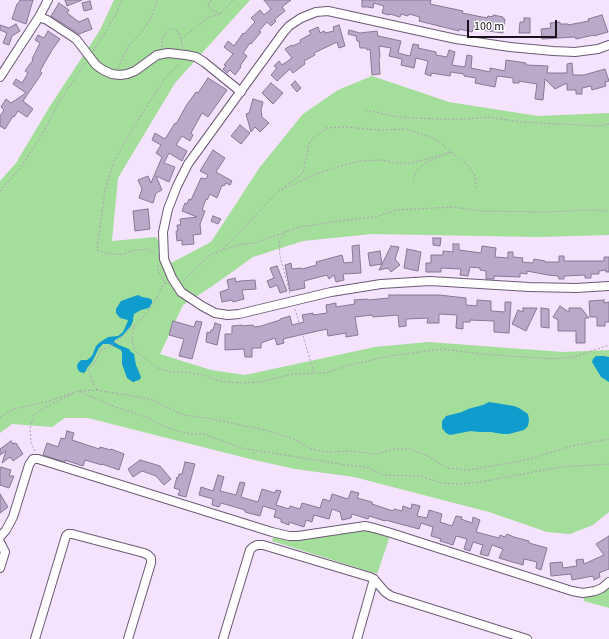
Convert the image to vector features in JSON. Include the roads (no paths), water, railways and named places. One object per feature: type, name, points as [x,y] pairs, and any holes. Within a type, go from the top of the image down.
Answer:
[{"type":"street","points":[[0,77],[39,17],[48,0]]},
{"type":"street","points":[[609,45],[598,49],[575,52],[553,51],[510,47],[456,39],[328,11],[316,12],[301,18],[286,29],[188,164],[177,186],[168,210],[163,232],[164,259],[172,278],[181,292],[215,313],[228,315],[239,314],[331,292],[381,284],[430,281],[529,287],[576,288],[609,286]]},
{"type":"street","points":[[39,17],[48,20],[76,39],[90,52],[96,65],[112,74],[120,75],[135,71],[157,54],[185,53],[204,62],[240,92]]},
{"type":"street","points":[[0,536],[6,530],[13,517],[29,465],[33,459],[38,459],[289,536],[365,526],[391,532],[572,591],[584,593],[595,591],[602,588],[609,582]]},
{"type":"street","points":[[35,639],[66,536],[68,534],[72,534],[148,555],[151,558],[151,563],[128,639]]},
{"type":"street","points":[[0,542],[5,552],[0,568]]},
{"type":"street","points":[[223,639],[250,550],[257,545],[263,545],[370,577],[374,579],[385,592],[391,596]]},
{"type":"street","points":[[357,639],[371,594],[374,579]]},
{"type":"street","points":[[371,594],[376,593],[391,596],[527,639]]},
{"type":"water","points":[[138,295],[151,299],[152,303],[149,308],[134,314],[131,326],[114,342],[129,349],[134,354],[136,365],[141,377],[140,379],[133,382],[127,378],[122,364],[121,350],[109,344],[103,344],[99,348],[86,371],[84,373],[80,372],[77,366],[78,363],[81,360],[87,360],[92,356],[96,346],[99,343],[108,337],[118,336],[123,332],[128,320],[120,318],[116,313],[116,309],[121,301]]},
{"type":"water","points":[[596,356],[609,357],[609,382],[601,377],[592,362]]},
{"type":"water","points":[[489,402],[519,408],[528,414],[528,426],[524,430],[509,434],[471,431],[450,435],[442,428],[442,421],[446,416]]}]
